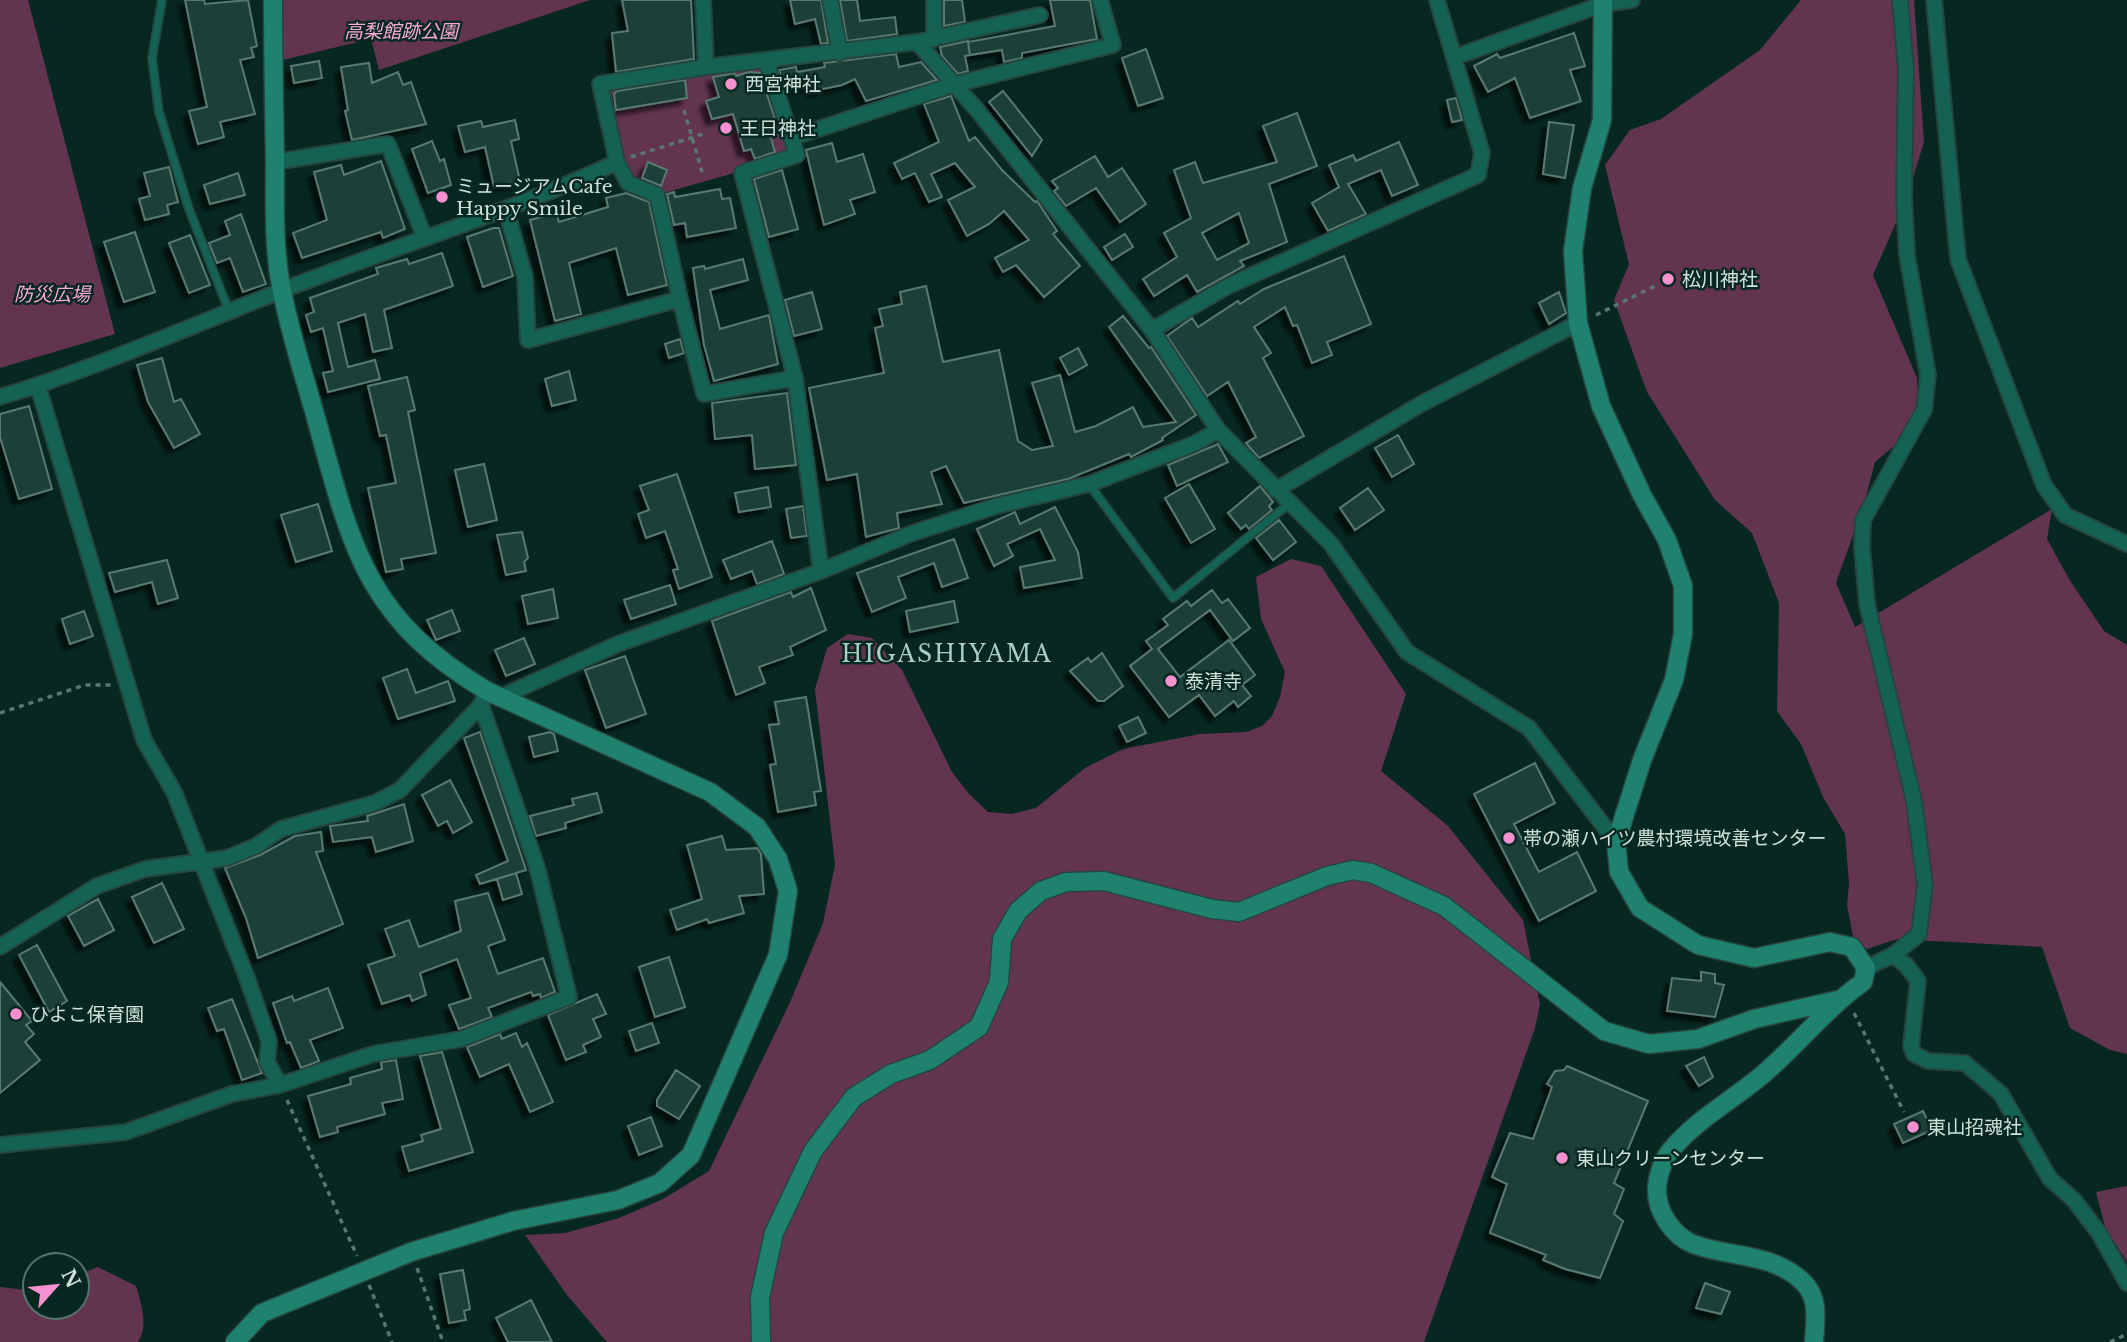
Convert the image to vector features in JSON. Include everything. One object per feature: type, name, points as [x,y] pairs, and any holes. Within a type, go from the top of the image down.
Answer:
[{"type":"street","points":[[236,1342],[262,1313],[411,1251],[513,1221],[618,1200],[660,1183],[691,1154],[778,955],[786,919],[788,891],[778,859],[757,827],[710,792],[490,697],[423,648],[389,610],[353,548],[282,290],[275,225],[273,0]]},
{"type":"street","points":[[703,0],[706,67]]},
{"type":"street","points":[[831,0],[841,53]]},
{"type":"street","points":[[934,0],[934,38]]},
{"type":"street","points":[[791,138],[952,85],[1113,45],[1100,0]]},
{"type":"street","points":[[1152,330],[1228,286],[1478,175],[1482,153],[1437,0]]},
{"type":"street","points":[[1455,57],[1603,2],[1633,0]]},
{"type":"street","points":[[1866,968],[1893,955],[1919,934],[1924,886],[1914,801],[1867,604],[1862,547],[1863,520],[1915,429],[1927,392],[1928,375],[1907,255],[1904,197],[1906,69],[1900,0]]},
{"type":"street","points":[[1934,0],[1958,259],[2044,485],[2065,515],[2127,544]]},
{"type":"street","points":[[1603,2],[1602,120],[1582,188],[1573,251],[1578,323],[1601,406],[1642,495],[1667,540],[1684,586],[1683,634],[1674,680],[1642,760],[1616,842],[1619,872],[1640,908],[1698,945],[1754,958],[1830,942],[1852,947],[1866,968],[1863,982],[1841,998],[1762,1075],[1702,1119],[1668,1152],[1657,1182],[1657,1200],[1664,1218],[1692,1243],[1763,1258],[1803,1282],[1816,1311],[1814,1342]]},
{"type":"street","points":[[795,378],[704,394],[657,195],[628,183],[617,162],[600,84],[706,67],[917,42],[1040,15]]},
{"type":"street","points":[[917,42],[952,85],[977,110],[1152,330],[1218,430],[1331,544],[1407,652],[1529,728],[1616,842]]},
{"type":"street","points":[[766,60],[797,155],[742,173],[795,378],[821,571]]},
{"type":"street","points":[[275,162],[388,144],[424,236]]},
{"type":"street","points":[[0,397],[38,386],[424,236],[506,210],[617,162]]},
{"type":"street","points":[[506,210],[525,277],[528,340],[680,299]]},
{"type":"street","points":[[1276,490],[1421,404],[1578,323]]},
{"type":"street","points":[[38,386],[144,740],[174,792],[251,990],[269,1041],[267,1062],[280,1085]]},
{"type":"street","points":[[0,947],[97,886],[145,869],[200,863],[256,846],[281,829],[376,803],[400,790],[490,697],[618,644],[821,571],[910,534],[996,506],[1089,484],[1194,444],[1218,430]]},
{"type":"street","points":[[0,1145],[126,1132],[232,1094],[280,1085],[373,1054],[461,1039],[569,997],[537,867],[490,697]]},
{"type":"street","points":[[761,1342],[760,1297],[774,1233],[813,1151],[854,1097],[891,1074],[930,1060],[979,1027],[999,982],[1002,939],[1018,911],[1041,891],[1066,882],[1104,881],[1212,909],[1239,912],[1327,876],[1353,870],[1371,873],[1444,906],[1604,1031],[1649,1044],[1698,1039],[1754,1019],[1841,998]]},
{"type":"street","points":[[1893,955],[1906,965],[1918,981],[1911,1045],[1914,1054],[1928,1061],[1965,1063],[2001,1094],[2050,1179],[2074,1200],[2099,1233],[2127,1283]]},
{"type":"lane","points":[[162,0],[152,58],[159,112],[189,209],[230,313]]},
{"type":"lane","points":[[1089,484],[1173,598],[1290,503]]},
{"type":"path","points":[[684,110],[702,172]]},
{"type":"path","points":[[617,162],[706,133]]},
{"type":"path","points":[[1578,323],[1657,285]]},
{"type":"path","points":[[0,713],[85,685],[127,684]]},
{"type":"path","points":[[1841,998],[1904,1112]]},
{"type":"path","points":[[280,1085],[350,1240]]},
{"type":"path","points":[[411,1251],[443,1342]]},
{"type":"path","points":[[363,1272],[392,1342]]},
{"type":"path","points":[[2110,1342],[2127,1334]]},
{"type":"green space","name":"防災広場","points":[[0,0],[28,0],[115,334],[0,368]]},
{"type":"green space","name":"高梨館跡公園","points":[[273,0],[590,0],[379,70],[371,39],[274,62]]},
{"type":"green space","points":[[1801,0],[1914,0],[1924,142],[1906,200],[1873,275],[1917,378],[1918,426],[1875,462],[1864,504],[1836,583],[1855,627],[2052,509],[2047,539],[2069,579],[2104,631],[2127,645],[2127,1054],[2110,1050],[2070,1028],[2042,947],[1897,939],[1867,949],[1853,936],[1847,905],[1849,884],[1845,834],[1823,797],[1801,744],[1777,711],[1779,603],[1752,533],[1715,500],[1647,392],[1614,300],[1629,264],[1605,165],[1630,130],[1661,119],[1760,50]]},
{"type":"green space","points":[[766,60],[797,155],[657,195],[628,183],[600,84]]},
{"type":"green space","points":[[1291,559],[1321,566],[1406,694],[1381,771],[1448,826],[1523,920],[1540,1004],[1535,1028],[1424,1342],[607,1342],[567,1295],[525,1235],[565,1233],[619,1218],[663,1199],[709,1171],[791,1000],[823,923],[835,865],[815,689],[827,648],[848,634],[872,638],[902,670],[952,772],[969,794],[988,812],[1012,814],[1036,808],[1085,768],[1123,749],[1200,734],[1246,732],[1262,726],[1272,716],[1280,697],[1285,672],[1261,619],[1256,577]]},
{"type":"green space","points":[[2127,1186],[2127,1262],[2105,1227],[2096,1192]]},
{"type":"green space","points":[[98,1267],[136,1286],[144,1322],[138,1342],[0,1342],[0,1287],[21,1289],[21,1321],[91,1321],[91,1270]]},
{"type":"building","points":[[185,0],[204,0],[205,4],[248,0],[257,46],[251,48],[254,57],[240,60],[255,114],[220,122],[224,137],[198,144],[189,111],[207,107]]},
{"type":"building","points":[[622,0],[691,0],[694,59],[616,72],[612,33],[628,31]]},
{"type":"building","points":[[790,0],[821,0],[828,43],[821,44],[815,19],[795,24]]},
{"type":"building","points":[[840,0],[857,0],[860,21],[895,17],[897,34],[847,41]]},
{"type":"building","points":[[944,0],[962,0],[965,22],[944,26]]},
{"type":"building","points":[[1050,0],[1090,0],[1097,39],[1022,53],[1022,58],[1004,62],[1002,50],[970,55],[968,42],[1055,26]]},
{"type":"building","points":[[1574,33],[1585,66],[1570,70],[1581,101],[1530,118],[1515,78],[1488,92],[1474,66],[1497,54],[1500,58]]},
{"type":"building","points":[[968,41],[970,55],[965,56],[968,71],[958,74],[942,56],[940,47]]},
{"type":"building","points":[[1146,49],[1163,98],[1138,106],[1122,58]]},
{"type":"building","points":[[896,54],[899,67],[921,62],[937,80],[866,101],[855,79],[842,85],[813,91],[812,85],[786,90],[779,70],[796,67],[797,72],[825,67],[824,63]]},
{"type":"building","points":[[319,61],[322,78],[294,83],[291,66]]},
{"type":"building","points":[[369,63],[372,83],[398,72],[403,85],[411,82],[426,124],[352,140],[345,111],[348,110],[341,67]]},
{"type":"building","points":[[749,72],[760,73],[776,122],[767,125],[775,152],[755,159],[751,149],[744,151],[733,114],[712,119],[706,101],[719,97],[713,77],[735,73],[736,76]]},
{"type":"building","points":[[685,80],[687,98],[616,110],[614,94],[617,91]]},
{"type":"building","points":[[1003,91],[1042,140],[1032,156],[989,102]]},
{"type":"building","points":[[951,96],[969,141],[975,137],[1002,170],[1037,201],[1057,231],[1053,234],[1080,266],[1044,297],[1016,265],[1003,272],[995,258],[1029,240],[1004,211],[989,224],[967,236],[948,200],[975,187],[955,163],[931,174],[942,197],[929,202],[915,173],[902,179],[894,163],[939,142],[924,104]]},
{"type":"building","points":[[1456,98],[1462,120],[1452,122],[1447,100]]},
{"type":"building","points":[[1297,113],[1317,166],[1269,184],[1287,242],[1240,261],[1244,266],[1197,292],[1187,275],[1154,296],[1143,279],[1177,257],[1164,233],[1191,218],[1174,170],[1195,162],[1203,183],[1277,162],[1263,126]],"holes":[[[1239,213],[1249,243],[1217,260],[1202,233]]]},
{"type":"building","points":[[515,120],[519,139],[511,141],[520,181],[494,187],[485,147],[465,152],[458,126],[481,121],[483,127]]},
{"type":"building","points":[[1549,122],[1574,125],[1565,178],[1543,174]]},
{"type":"building","points":[[432,141],[440,161],[444,159],[451,185],[428,193],[412,149]]},
{"type":"building","points":[[1399,142],[1418,185],[1392,196],[1381,170],[1348,184],[1366,214],[1328,231],[1312,203],[1339,187],[1329,165],[1353,155],[1356,161]]},
{"type":"building","points":[[832,143],[837,162],[863,154],[875,192],[850,200],[855,214],[824,225],[806,150]]},
{"type":"building","points":[[1095,156],[1108,177],[1122,168],[1146,204],[1120,222],[1096,188],[1066,206],[1054,191],[1058,188],[1052,181]]},
{"type":"building","points":[[381,161],[405,229],[383,238],[381,232],[302,258],[293,233],[327,220],[314,172],[341,165],[344,175]]},
{"type":"building","points":[[648,162],[667,170],[661,186],[642,178]]},
{"type":"building","points":[[169,167],[178,202],[167,205],[169,214],[145,220],[139,199],[150,196],[144,173]]},
{"type":"building","points":[[782,170],[798,229],[769,237],[754,179]]},
{"type":"building","points":[[238,173],[245,195],[210,204],[204,185]]},
{"type":"building","points":[[720,189],[722,199],[730,198],[736,228],[687,237],[685,223],[674,225],[667,194],[674,192],[675,197]]},
{"type":"building","points":[[626,193],[649,202],[667,285],[628,295],[616,248],[569,263],[581,314],[555,321],[530,220],[556,213],[559,222],[608,207],[606,198]]},
{"type":"building","points":[[241,214],[266,284],[243,292],[230,258],[217,263],[209,243],[230,235],[225,221]]},
{"type":"building","points":[[499,228],[513,276],[483,287],[467,237]]},
{"type":"building","points":[[135,232],[155,292],[124,302],[104,242]]},
{"type":"building","points":[[1125,234],[1133,247],[1112,260],[1104,247]]},
{"type":"building","points":[[190,235],[210,285],[189,293],[169,243]]},
{"type":"building","points":[[442,253],[453,286],[384,310],[392,348],[373,352],[365,314],[338,323],[348,367],[375,360],[380,379],[328,392],[323,373],[333,371],[323,328],[311,332],[306,315],[314,312],[310,298],[378,274],[376,268],[407,259],[409,264]]},
{"type":"building","points":[[1344,256],[1371,324],[1327,342],[1332,355],[1312,363],[1297,325],[1293,326],[1285,307],[1254,327],[1271,353],[1263,358],[1304,436],[1259,458],[1246,443],[1256,437],[1228,382],[1207,396],[1167,336],[1192,318],[1198,327],[1238,301],[1240,304],[1264,289]]},
{"type":"building","points":[[743,259],[748,280],[710,290],[720,329],[769,315],[778,364],[714,381],[704,345],[693,268],[704,266],[705,269]]},
{"type":"building","points":[[926,286],[943,362],[999,350],[1018,441],[1032,450],[1053,446],[1032,383],[1060,375],[1075,432],[1096,426],[1133,407],[1143,427],[1176,422],[1109,327],[1123,316],[1149,348],[1151,347],[1196,415],[1162,438],[1163,440],[1131,457],[1129,454],[1068,479],[964,503],[946,466],[931,472],[942,504],[897,513],[899,528],[866,537],[857,474],[827,480],[809,388],[884,373],[875,328],[883,326],[879,309],[902,304],[900,292]]},
{"type":"building","points":[[812,292],[822,329],[794,336],[785,300]]},
{"type":"building","points":[[1559,292],[1566,313],[1549,324],[1539,303]]},
{"type":"building","points":[[680,339],[684,353],[669,358],[665,344]]},
{"type":"building","points":[[1078,348],[1087,365],[1069,375],[1060,358]]},
{"type":"building","points":[[162,358],[174,402],[181,399],[200,434],[174,448],[148,402],[137,365]]},
{"type":"building","points":[[569,371],[576,400],[552,406],[545,379]]},
{"type":"building","points":[[407,377],[415,410],[408,412],[436,553],[401,559],[403,569],[386,572],[368,488],[396,483],[386,435],[380,436],[368,386]]},
{"type":"building","points":[[787,393],[796,465],[755,469],[752,435],[715,439],[712,403]]},
{"type":"building","points":[[29,406],[52,489],[19,499],[0,437],[0,414]]},
{"type":"building","points":[[1398,435],[1414,464],[1392,477],[1375,448]]},
{"type":"building","points":[[1218,444],[1228,462],[1177,486],[1168,465]]},
{"type":"building","points":[[484,464],[497,520],[468,527],[455,470]]},
{"type":"building","points":[[677,474],[712,577],[679,589],[673,570],[678,569],[665,531],[646,538],[638,514],[649,510],[640,486]]},
{"type":"building","points":[[1189,484],[1215,529],[1191,543],[1165,498]]},
{"type":"building","points":[[1260,486],[1273,502],[1269,506],[1272,510],[1249,529],[1246,525],[1241,529],[1228,513]]},
{"type":"building","points":[[768,487],[771,507],[739,512],[735,493]]},
{"type":"building","points":[[1368,488],[1384,510],[1355,530],[1340,508]]},
{"type":"building","points":[[318,504],[332,551],[296,562],[281,515]]},
{"type":"building","points":[[803,506],[807,536],[791,538],[786,509]]},
{"type":"building","points":[[1055,507],[1078,552],[1082,578],[1024,588],[1020,567],[1055,560],[1040,529],[1007,544],[1013,556],[994,566],[977,529],[1015,512],[1020,524]]},
{"type":"building","points":[[1279,520],[1296,542],[1273,560],[1256,538]]},
{"type":"building","points":[[522,532],[528,558],[524,562],[526,571],[506,575],[497,535]]},
{"type":"building","points":[[954,539],[968,578],[942,587],[934,563],[898,577],[906,598],[872,612],[857,573]]},
{"type":"building","points":[[772,541],[784,574],[757,584],[752,571],[731,579],[723,560]]},
{"type":"building","points":[[167,560],[178,598],[158,604],[152,582],[115,592],[109,573]]},
{"type":"building","points":[[670,585],[676,604],[631,619],[624,600]]},
{"type":"building","points":[[811,588],[826,630],[790,647],[793,655],[759,667],[765,683],[736,695],[712,621],[791,592],[793,597]]},
{"type":"building","points":[[553,589],[558,618],[528,624],[522,596]]},
{"type":"building","name":"泰清寺","points":[[1212,590],[1222,603],[1228,599],[1250,628],[1233,641],[1210,610],[1158,649],[1180,677],[1229,640],[1255,675],[1242,685],[1251,696],[1238,707],[1234,701],[1215,716],[1199,695],[1169,717],[1130,666],[1152,649],[1146,641],[1168,625],[1163,619],[1187,601],[1191,606]]},
{"type":"building","points":[[954,601],[958,622],[910,632],[906,611]]},
{"type":"building","points":[[452,610],[460,631],[436,640],[427,620]]},
{"type":"building","points":[[84,611],[93,636],[70,644],[62,619]]},
{"type":"building","points":[[524,638],[535,664],[506,676],[495,650]]},
{"type":"building","points":[[1102,653],[1123,686],[1104,701],[1098,701],[1070,671],[1088,658],[1091,662]]},
{"type":"building","points":[[625,656],[646,714],[606,728],[585,670]]},
{"type":"building","points":[[407,669],[416,693],[448,681],[455,701],[398,719],[383,678]]},
{"type":"building","points":[[806,697],[821,791],[814,792],[816,805],[778,812],[770,765],[776,764],[769,725],[779,724],[775,702]]},
{"type":"building","points":[[1138,717],[1146,733],[1127,742],[1119,726]]},
{"type":"building","points":[[480,732],[526,870],[480,884],[476,875],[508,861],[464,738]]},
{"type":"building","points":[[550,732],[554,734],[558,751],[534,757],[529,737]]},
{"type":"building","name":"帯の瀬ハイツ農村環境改善センター","points":[[1535,763],[1555,803],[1514,824],[1539,872],[1577,852],[1596,891],[1539,921],[1474,794]]},
{"type":"building","points":[[450,780],[472,822],[453,833],[447,821],[438,826],[422,795]]},
{"type":"building","points":[[597,793],[602,812],[565,823],[566,828],[536,836],[530,816],[574,805],[572,799]]},
{"type":"building","points":[[404,804],[413,841],[376,852],[372,837],[333,842],[330,826],[368,821],[367,816]]},
{"type":"building","points":[[321,832],[323,851],[316,852],[343,924],[258,958],[246,918],[225,868],[260,855],[295,836]]},
{"type":"building","points":[[722,836],[726,850],[757,848],[761,854],[764,894],[739,896],[744,913],[709,923],[707,919],[677,930],[670,910],[702,899],[687,845]]},
{"type":"building","points":[[516,873],[522,894],[503,900],[497,879]]},
{"type":"building","points":[[162,883],[184,929],[154,943],[132,897]]},
{"type":"building","points":[[488,893],[505,940],[488,946],[498,974],[543,958],[555,992],[541,998],[540,994],[533,996],[531,992],[488,1008],[492,1017],[459,1029],[449,1005],[471,998],[457,959],[420,973],[426,995],[412,1001],[410,995],[382,1004],[368,965],[395,956],[385,929],[409,920],[419,947],[461,931],[455,901]]},
{"type":"building","points":[[98,899],[114,930],[84,946],[68,916]]},
{"type":"building","points":[[37,945],[67,1001],[49,1012],[19,955]]},
{"type":"building","points":[[669,957],[685,1007],[655,1017],[639,967]]},
{"type":"building","points":[[1701,972],[1715,974],[1715,983],[1724,985],[1715,1017],[1667,1011],[1672,978],[1701,981]]},
{"type":"building","points":[[0,982],[32,1021],[26,1025],[34,1034],[25,1042],[40,1060],[0,1093]]},
{"type":"building","points":[[328,988],[343,1028],[310,1040],[319,1061],[301,1068],[290,1042],[287,1043],[273,1003],[292,996],[294,1001]]},
{"type":"building","points":[[597,994],[606,1014],[593,1019],[601,1037],[583,1045],[586,1052],[566,1060],[548,1015]]},
{"type":"building","points":[[232,999],[262,1073],[242,1080],[224,1029],[217,1031],[208,1008]]},
{"type":"building","points":[[652,1023],[659,1043],[636,1051],[629,1031]]},
{"type":"building","points":[[516,1033],[522,1047],[527,1043],[553,1102],[530,1112],[509,1064],[480,1077],[467,1047],[500,1034],[502,1039]]},
{"type":"building","points":[[442,1052],[473,1152],[409,1171],[402,1147],[423,1141],[421,1135],[441,1129],[420,1056]]},
{"type":"building","points":[[1704,1057],[1713,1077],[1699,1086],[1686,1066]]},
{"type":"building","points":[[396,1060],[403,1099],[382,1103],[385,1114],[337,1127],[338,1132],[320,1137],[308,1096],[351,1084],[350,1078],[382,1069],[381,1062]]},
{"type":"building","name":"東山クリーンセンター","points":[[1567,1066],[1648,1101],[1614,1183],[1624,1189],[1614,1214],[1623,1221],[1600,1278],[1543,1260],[1546,1255],[1490,1233],[1507,1184],[1492,1177],[1510,1133],[1533,1139],[1552,1087],[1547,1084],[1555,1071],[1564,1070]]},
{"type":"building","points":[[676,1070],[700,1086],[679,1119],[657,1106],[657,1100]]},
{"type":"building","name":"東山招魂社","points":[[1923,1111],[1932,1130],[1903,1143],[1894,1124]]},
{"type":"building","points":[[651,1117],[662,1146],[639,1155],[628,1126]]},
{"type":"building","points":[[463,1270],[470,1309],[464,1311],[466,1320],[449,1323],[440,1274]]},
{"type":"building","points":[[1705,1283],[1730,1292],[1721,1314],[1696,1308]]},
{"type":"building","points":[[531,1300],[552,1342],[508,1342],[496,1318]]},
{"type":"place","name":"西宮神社","points":[[731,84]]},
{"type":"place","name":"王日神社","points":[[726,128]]},
{"type":"place","name":"ミュージアムCafe Happy Smile","points":[[442,197]]},
{"type":"place","name":"松川神社","points":[[1668,279]]},
{"type":"place","name":"泰清寺","points":[[1171,681]]},
{"type":"place","name":"帯の瀬ハイツ農村環境改善センター","points":[[1509,838]]},
{"type":"place","name":"ひよこ保育園","points":[[16,1014]]},
{"type":"place","name":"東山招魂社","points":[[1913,1127]]},
{"type":"place","name":"東山クリーンセンター","points":[[1562,1158]]},
{"type":"district","name":"HIGASHIYAMA","points":[[947,654]]}]
